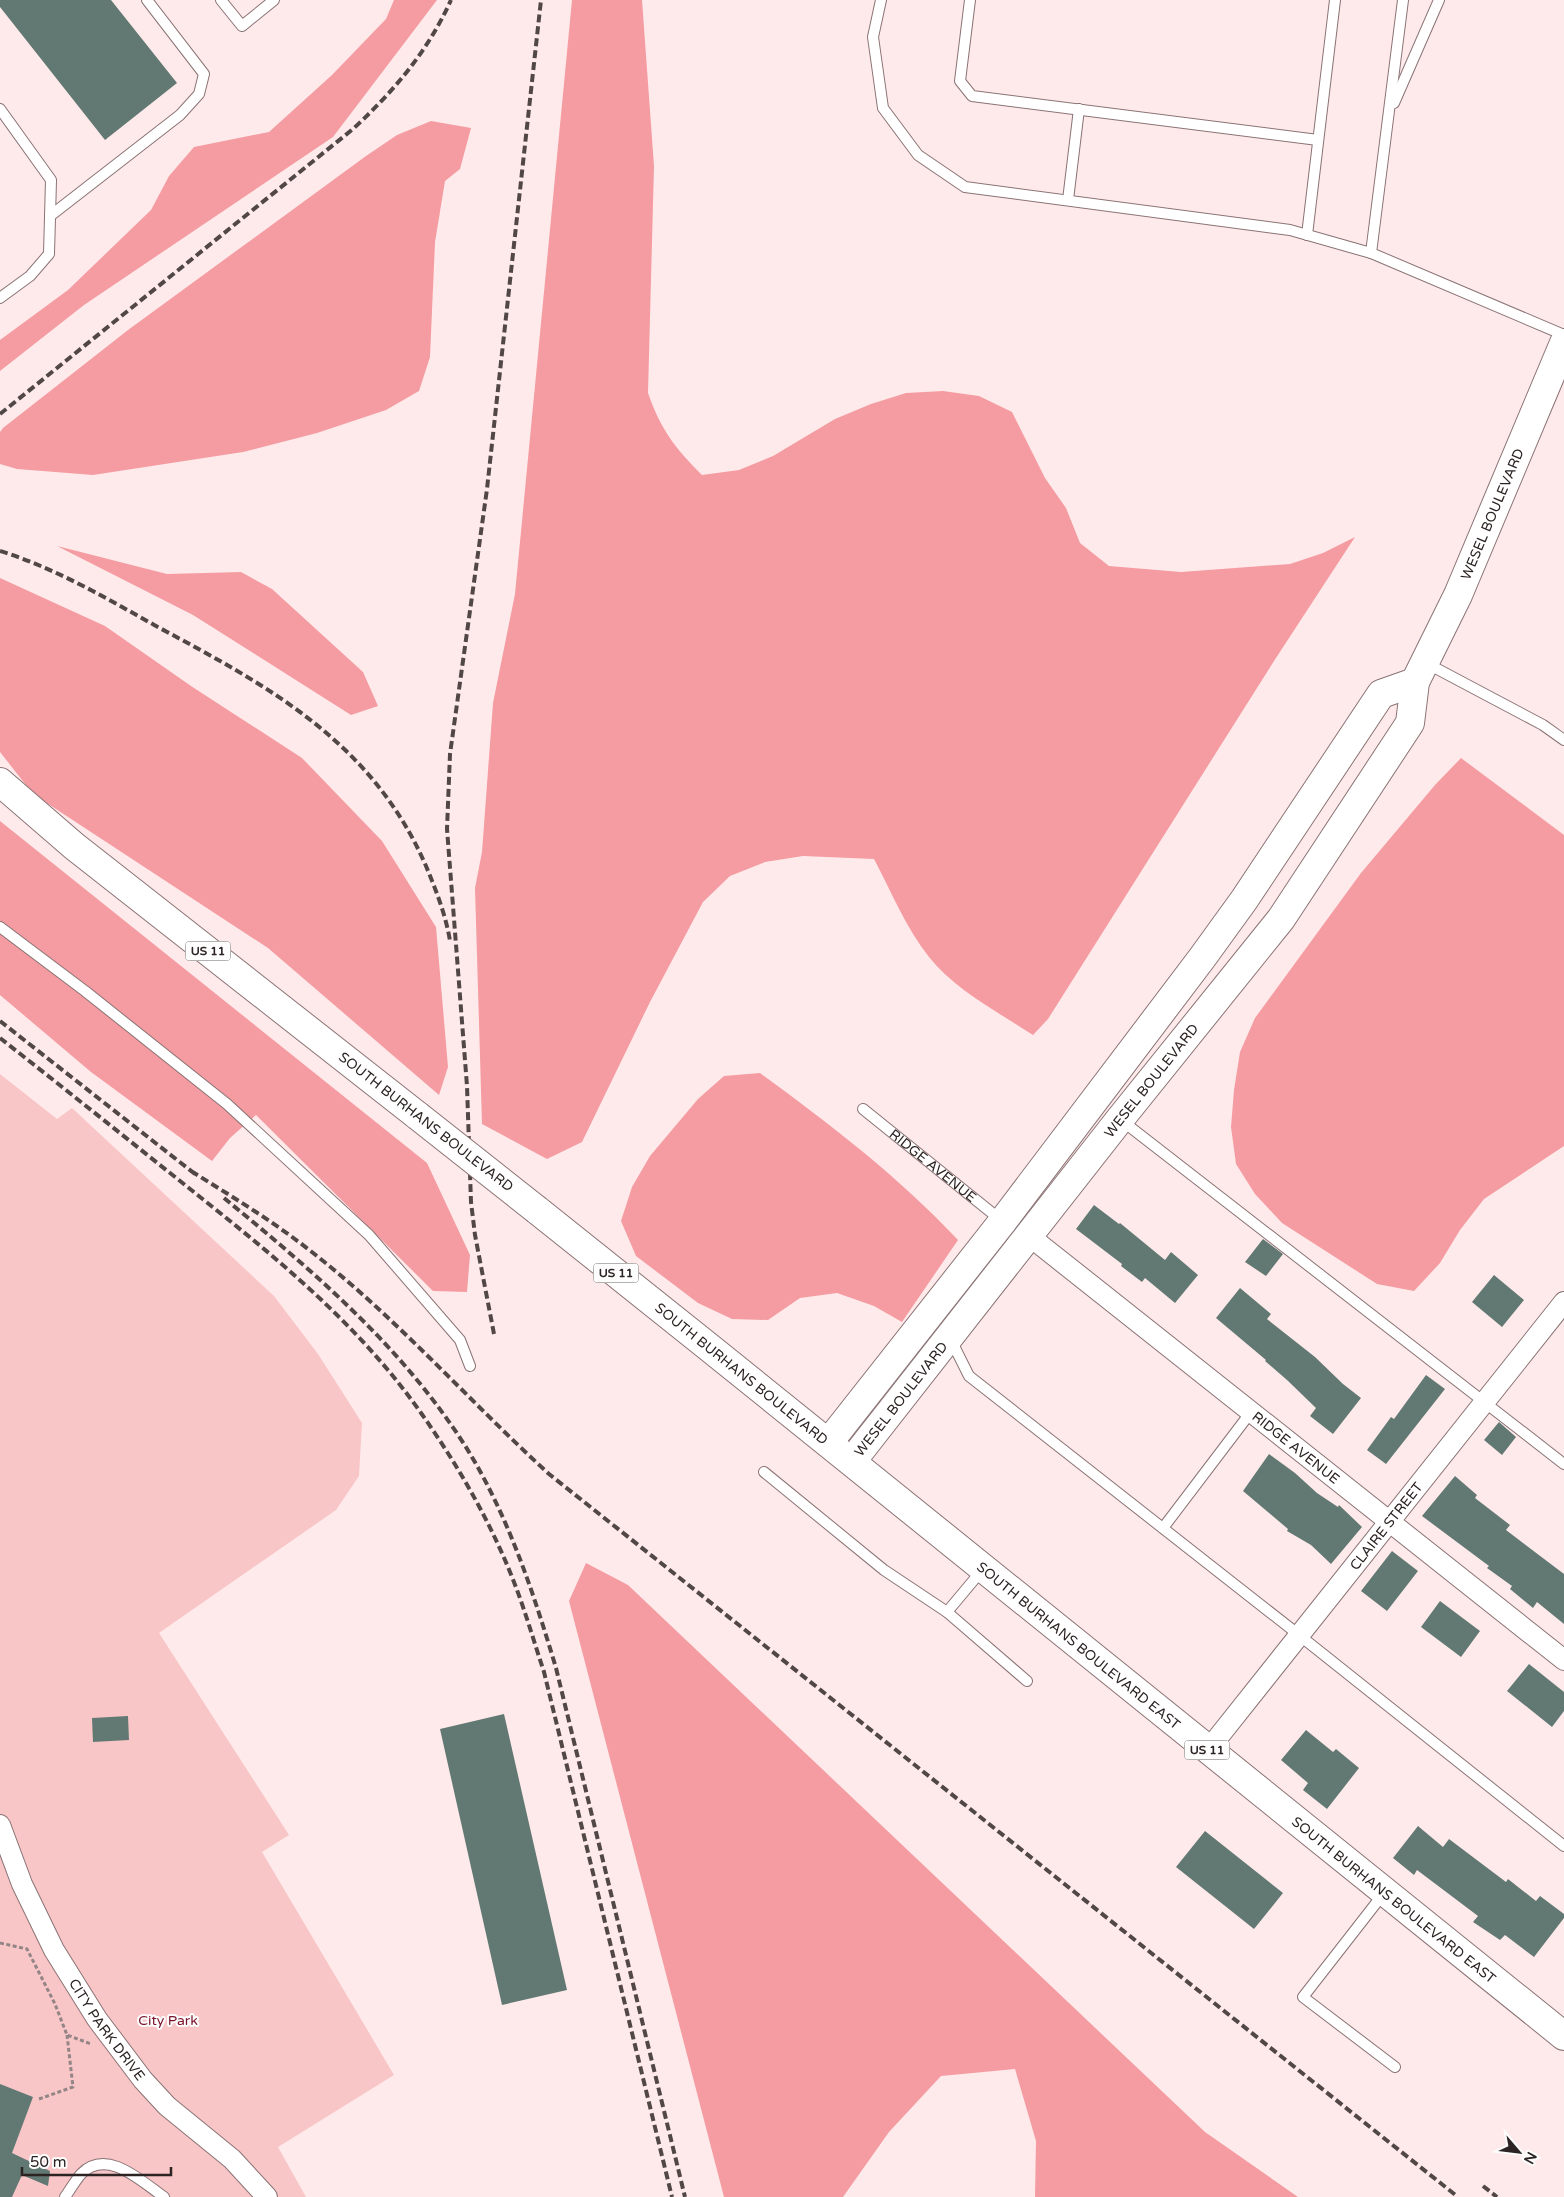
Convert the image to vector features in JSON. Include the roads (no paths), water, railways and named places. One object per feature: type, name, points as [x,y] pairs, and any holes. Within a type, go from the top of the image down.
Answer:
[{"type":"main road","name":"WESEL BOULEVARD","points":[[852,1461],[1028,1235],[1281,920],[1410,723],[1420,672],[1458,595],[1564,343]]},
{"type":"main road","name":"WESEL BOULEVARD","points":[[829,1442],[1003,1221],[1239,908],[1381,694],[1420,672]]},
{"type":"main road","name":"SOUTH BURHANS BOULEVARD","points":[[0,782],[74,846],[537,1210],[852,1461]]},
{"type":"main road","name":"SOUTH BURHANS BOULEVARD EAST","points":[[852,1461],[1384,1892],[1561,2028]]},
{"type":"street","name":"RIDGE AVENUE","points":[[1028,1235],[1564,1660]]},
{"type":"street","name":"CLAIRE STREET","points":[[1208,1750],[1564,1302]]},
{"type":"street","name":"CITY PARK DRIVE","points":[[0,1825],[22,1884],[54,1950],[97,2019],[143,2080],[167,2106],[232,2159],[267,2197]]},
{"type":"lane","points":[[50,216],[180,115],[199,94],[204,74],[147,0]]},
{"type":"lane","points":[[221,0],[242,26],[274,0]]},
{"type":"lane","points":[[880,0],[874,36],[883,108],[918,155],[965,186],[1290,230],[1371,253],[1564,335]]},
{"type":"lane","points":[[970,0],[960,81],[972,96],[1318,140]]},
{"type":"lane","points":[[1307,235],[1334,0]]},
{"type":"lane","points":[[1371,253],[1404,0]]},
{"type":"lane","points":[[1388,116],[1439,0]]},
{"type":"lane","points":[[0,109],[51,180],[49,254],[30,276],[0,298]]},
{"type":"lane","points":[[1068,200],[1079,110]]},
{"type":"lane","points":[[1420,672],[1543,725],[1564,740]]},
{"type":"lane","points":[[0,927],[228,1104],[369,1235],[460,1340],[470,1366]]},
{"type":"lane","name":"RIDGE AVENUE","points":[[863,1109],[1003,1221]]},
{"type":"lane","points":[[1120,1119],[1564,1464]]},
{"type":"lane","points":[[949,1335],[969,1376],[1564,1846]]},
{"type":"lane","points":[[1163,1528],[1251,1412]]},
{"type":"lane","points":[[764,1472],[884,1570],[946,1612],[1027,1681]]},
{"type":"lane","points":[[946,1612],[983,1568]]},
{"type":"lane","points":[[1384,1892],[1303,1996],[1395,2067]]},
{"type":"lane","points":[[65,2197],[82,2174],[98,2164],[108,2164],[129,2172],[164,2197]]},
{"type":"railway","points":[[0,414],[353,129],[409,69],[432,36],[451,0]]},
{"type":"railway","points":[[494,1334],[475,1235],[471,1202],[467,1086],[447,829],[450,754],[487,489],[541,0]]},
{"type":"railway","points":[[0,551],[41,566],[80,584],[239,672],[314,722],[347,752],[377,785],[404,823],[426,866],[443,913],[450,941]]},
{"type":"railway","points":[[0,1021],[195,1174]]},
{"type":"railway","points":[[0,1038],[226,1218],[286,1268],[344,1322],[397,1381],[421,1413],[475,1499],[508,1567],[521,1600],[544,1672],[672,2197]]},
{"type":"railway","points":[[191,1171],[251,1208],[308,1249],[401,1330],[549,1474],[1458,2197]]},
{"type":"railway","points":[[224,1198],[322,1282],[384,1342],[412,1374],[464,1444],[506,1524],[528,1581],[556,1668],[685,2197]]},
{"type":"railway","points":[[1483,2186],[1497,2197]]},
{"type":"park label","name":"City Park","points":[[168,2020]]}]
